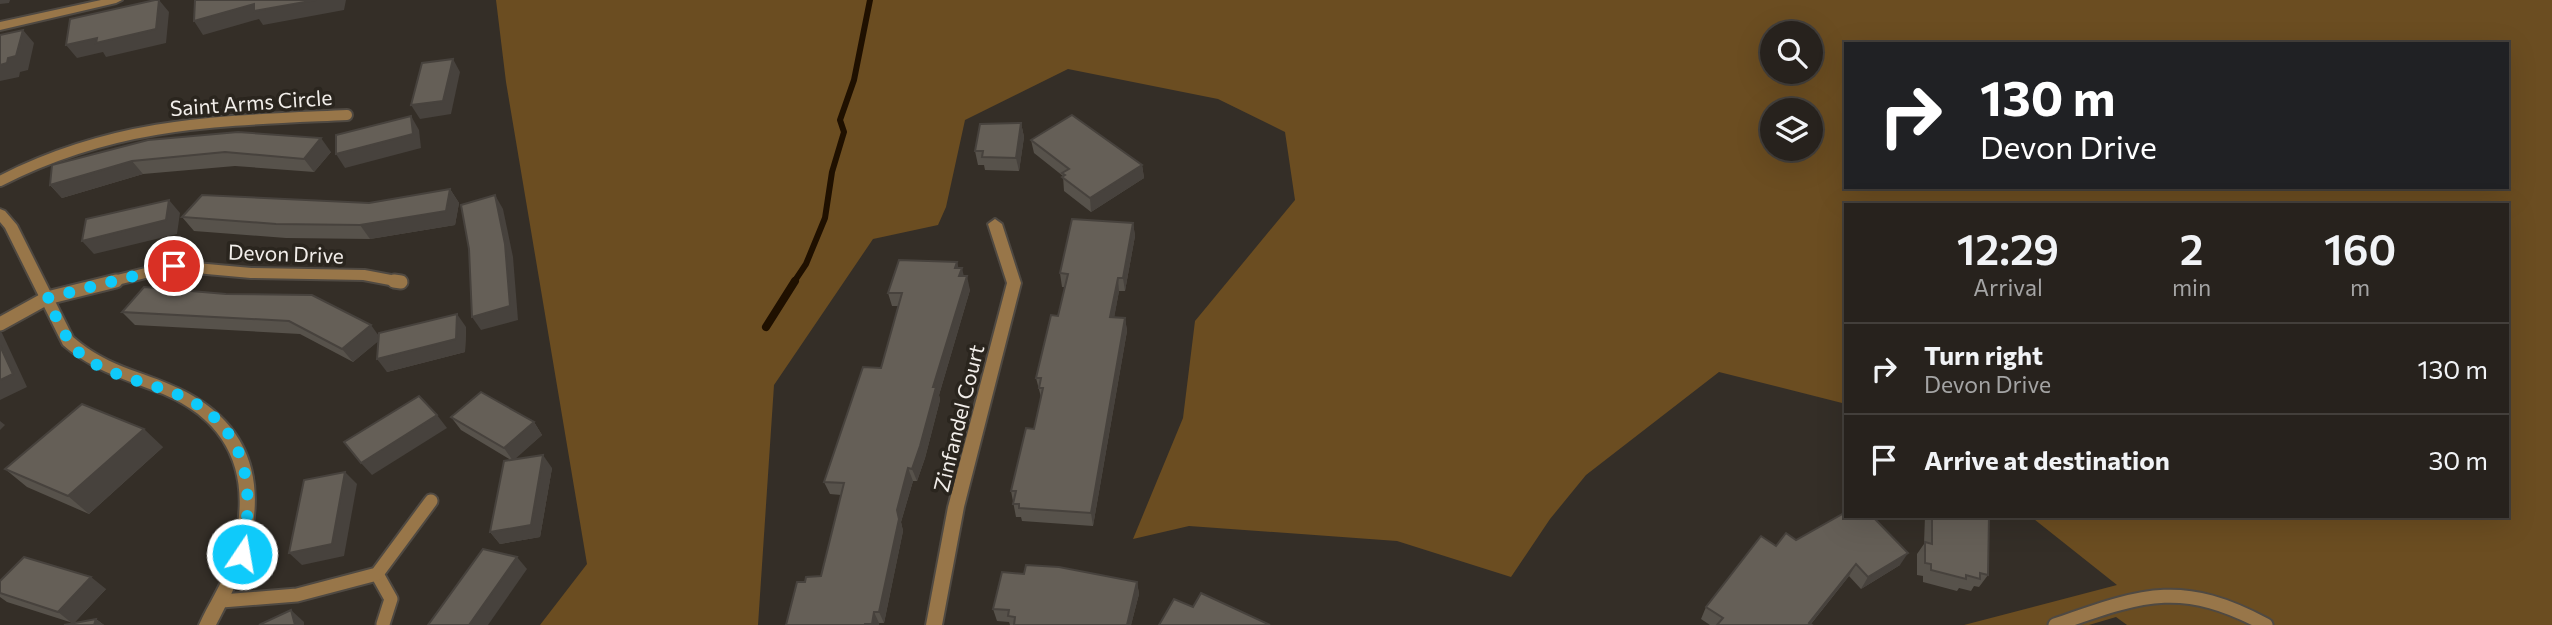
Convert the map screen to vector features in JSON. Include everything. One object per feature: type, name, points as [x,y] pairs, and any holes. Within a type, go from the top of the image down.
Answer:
[{"type":"street","points":[[0,26],[116,0]]},
{"type":"street","points":[[0,214],[10,225],[68,341],[83,356],[107,370],[181,396],[209,413],[229,433],[241,456],[249,485],[249,518],[242,554],[222,601],[207,625]]},
{"type":"street","name":"Zinfandel Court","points":[[934,625],[956,507],[1014,283],[995,224]]},
{"type":"lane","name":"Saint Arms Circle","points":[[0,181],[43,158],[129,134],[206,121],[347,115]]},
{"type":"lane","name":"Devon Drive","points":[[0,324],[47,298],[174,266],[251,273],[364,275],[401,282]]},
{"type":"lane","points":[[222,601],[297,595],[377,574],[397,551],[431,501]]},
{"type":"lane","points":[[377,574],[391,599],[383,624]]},
{"type":"lane","points":[[2055,625],[2156,593],[2184,593],[2214,600],[2266,625]]},
{"type":"shaded area","points":[[496,0],[2552,0],[2552,625],[2127,625],[2116,617],[2089,625],[1964,625],[2117,585],[2033,518],[2509,518],[2509,203],[1844,203],[1844,403],[1719,372],[1586,475],[1550,519],[1511,577],[1397,541],[1189,526],[1133,539],[1183,418],[1195,321],[1295,200],[1285,132],[1218,99],[1068,69],[965,120],[946,207],[938,225],[873,239],[774,385],[758,625],[540,625],[587,564],[506,82]]},
{"type":"building","points":[[159,0],[156,29],[96,43],[97,38],[66,45],[70,19]]},
{"type":"building","points":[[195,0],[316,0],[254,11],[254,4],[194,21]]},
{"type":"building","points":[[23,30],[16,56],[8,58],[7,63],[0,65],[0,35]]},
{"type":"building","points":[[453,59],[443,101],[411,105],[422,63]]},
{"type":"building","points":[[1072,115],[1142,165],[1090,198],[1062,177],[1065,175],[1062,173],[1069,169],[1031,140]]},
{"type":"building","points":[[411,116],[413,134],[336,154],[336,135]]},
{"type":"building","points":[[1021,123],[1016,158],[982,157],[983,151],[975,151],[980,124]]},
{"type":"building","points":[[238,132],[321,138],[304,159],[225,152],[132,161],[50,185],[52,165],[148,140]]},
{"type":"building","points":[[450,189],[446,211],[360,225],[276,224],[182,217],[202,195],[369,203]]},
{"type":"building","points":[[495,195],[505,244],[510,306],[472,317],[469,249],[461,205]]},
{"type":"building","points":[[169,200],[166,220],[82,241],[86,219]]},
{"type":"building","points":[[1072,219],[1133,223],[1123,278],[1118,278],[1110,317],[1125,318],[1091,513],[1019,508],[1019,504],[1013,504],[1016,491],[1011,491],[1026,428],[1034,429],[1043,388],[1039,388],[1041,378],[1036,378],[1051,315],[1058,316],[1068,274],[1060,273]]},
{"type":"building","points":[[899,260],[957,262],[955,268],[962,268],[959,276],[967,276],[933,387],[936,387],[920,446],[912,469],[908,468],[897,510],[899,519],[879,612],[874,612],[872,624],[865,625],[786,625],[797,582],[805,582],[806,577],[821,576],[844,483],[824,482],[863,367],[881,368],[902,293],[888,293]]},
{"type":"building","points":[[144,287],[226,294],[312,295],[371,325],[342,349],[289,321],[122,312]]},
{"type":"building","points":[[457,314],[456,339],[377,359],[379,333]]},
{"type":"building","points":[[0,346],[13,374],[0,380]]},
{"type":"building","points":[[481,392],[534,422],[504,448],[451,417]]},
{"type":"building","points":[[419,396],[437,415],[361,463],[344,442]]},
{"type":"building","points":[[82,404],[144,429],[68,496],[5,469]]},
{"type":"building","points":[[543,455],[531,525],[490,532],[504,461]]},
{"type":"building","points":[[345,472],[332,544],[289,553],[304,480]]},
{"type":"building","points":[[1844,513],[1844,518],[1874,518],[1908,553],[1868,577],[1856,564],[1809,623],[1812,625],[1717,625],[1723,618],[1706,607],[1761,536],[1776,546],[1786,533],[1796,540]]},
{"type":"building","points":[[1932,518],[1989,518],[1988,575],[1980,573],[1980,579],[1966,575],[1966,579],[1931,570],[1931,564],[1925,563],[1925,542],[1932,544]]},
{"type":"building","points":[[483,549],[517,557],[469,625],[428,625]]},
{"type":"building","points":[[24,557],[91,577],[58,612],[0,593],[0,581]]},
{"type":"building","points":[[1026,565],[1059,567],[1137,582],[1127,625],[1014,625],[1015,617],[1008,616],[1009,610],[993,609],[1002,572],[1024,574]]},
{"type":"building","points":[[1201,593],[1270,625],[1159,625],[1174,599],[1193,607]]},
{"type":"building","points":[[291,610],[295,625],[259,625]]},
{"type":"building","points":[[96,619],[94,625],[64,625]]},
{"type":"waterway","points":[[794,282],[806,264],[825,218],[832,172],[844,132],[840,120],[854,80],[870,0]]},
{"type":"waterway","points":[[766,327],[795,281]]},
{"type":"route","points":[[174,266],[47,298],[68,341],[83,356],[107,370],[181,396],[209,413],[229,433],[241,456],[249,485],[249,518],[242,554]]}]
